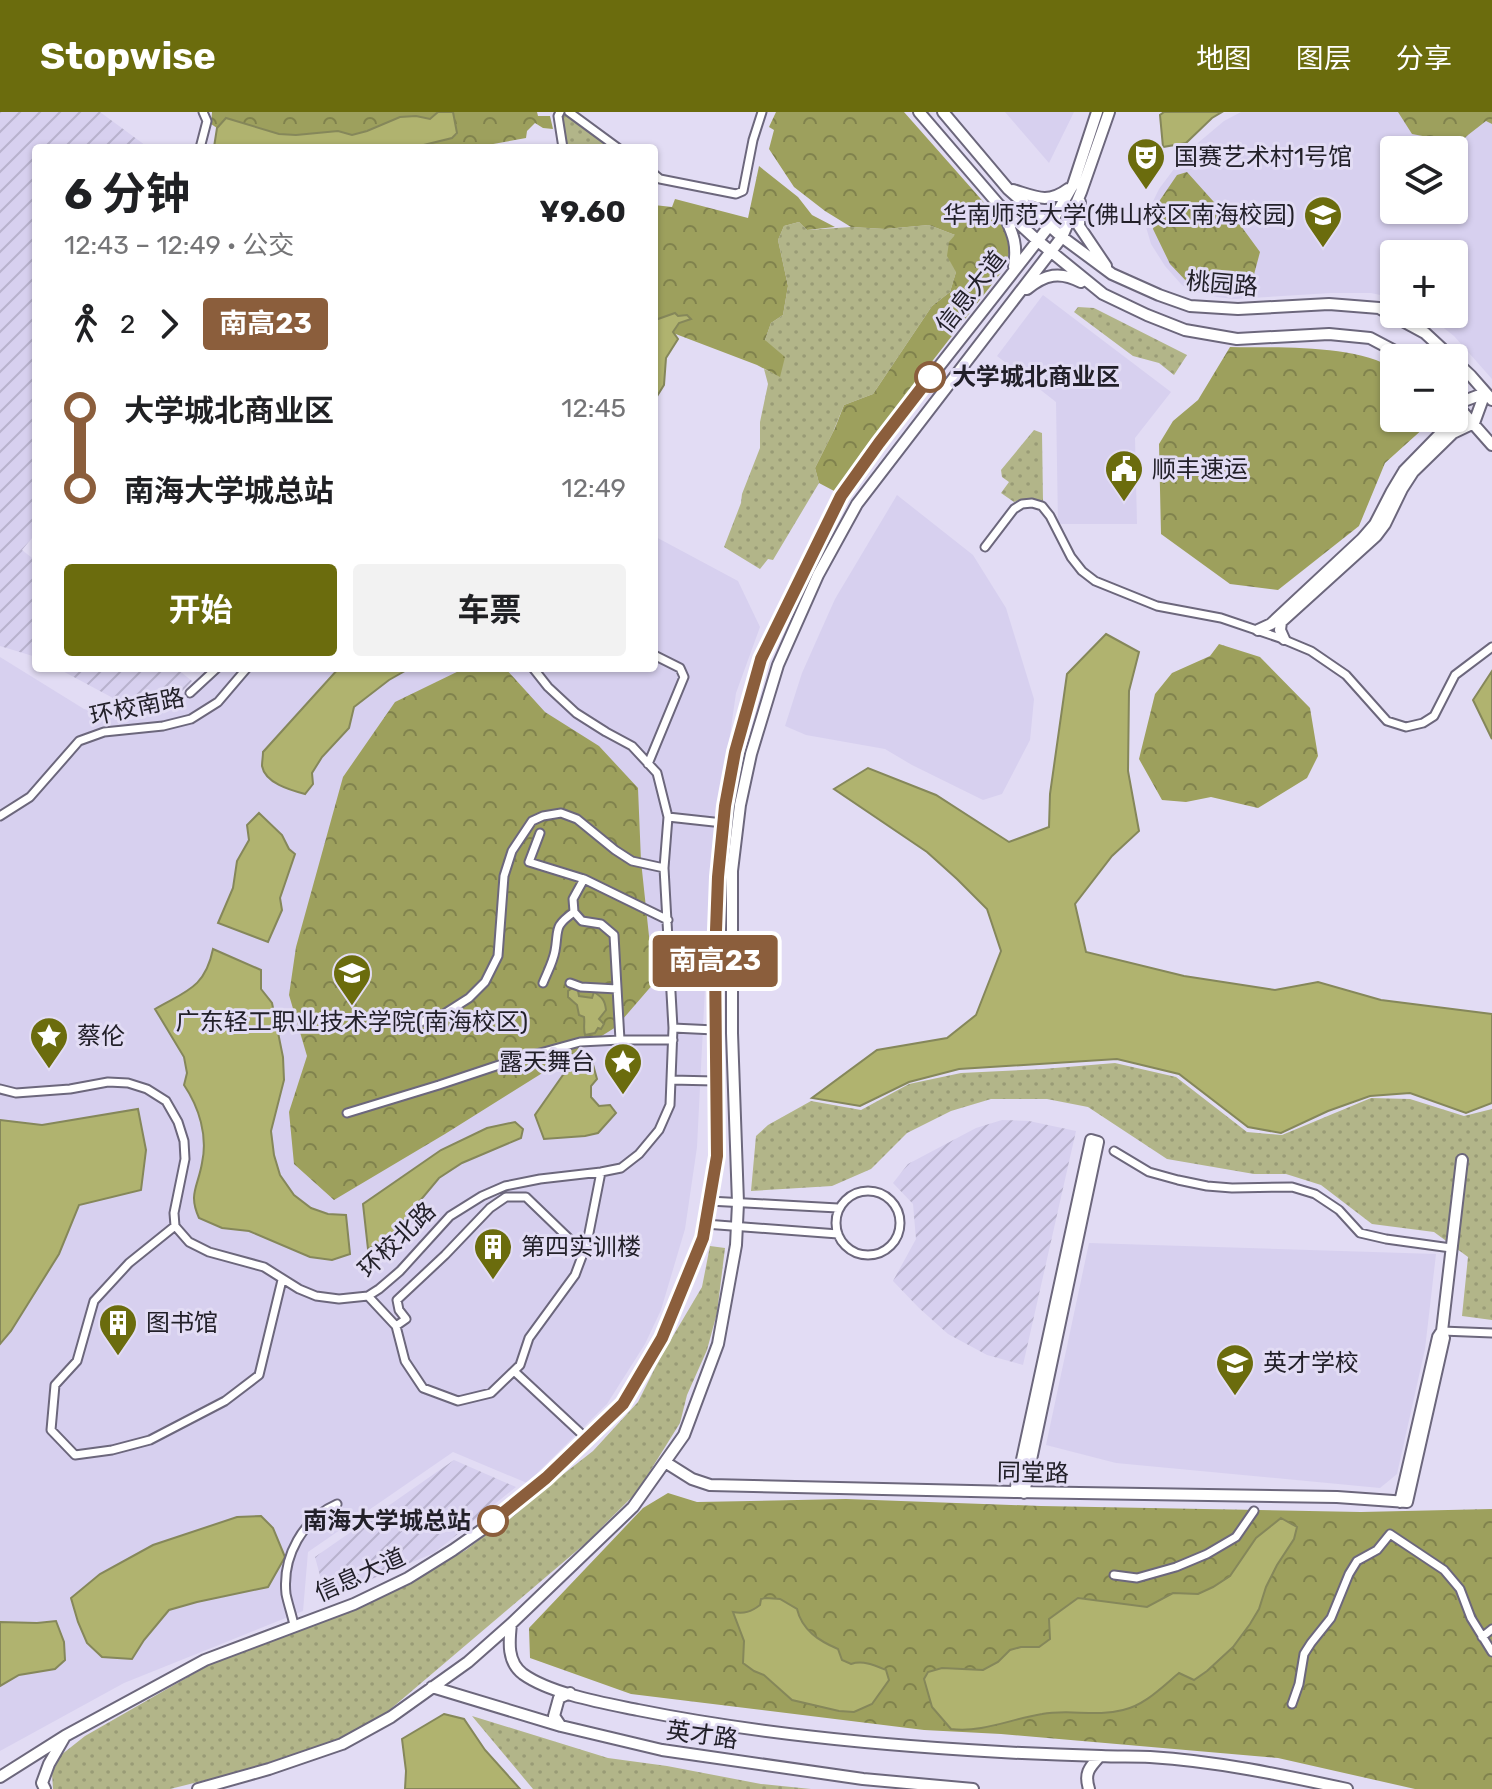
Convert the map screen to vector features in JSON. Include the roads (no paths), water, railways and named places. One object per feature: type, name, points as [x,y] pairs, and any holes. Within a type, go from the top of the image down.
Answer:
[{"type":"main road","points":[[919,112],[999,205],[1017,248],[1014,269]]},
{"type":"main road","name":"桃园路","points":[[943,112],[1008,189],[1062,237],[1112,274],[1190,306],[1238,309],[1329,304],[1379,308],[1425,333],[1437,344]]},
{"type":"main road","points":[[1097,112],[1077,188],[1079,226],[1112,274]]},
{"type":"main road","points":[[1008,189],[1051,199],[1077,188],[1109,112]]},
{"type":"main road","name":"信息大道","points":[[0,1777],[65,1736],[205,1660],[354,1604],[408,1578],[510,1510],[623,1404],[662,1338],[703,1238],[717,1156],[715,957],[723,823],[735,752],[761,659],[841,496],[1077,188]]},
{"type":"main road","name":"信息大道","points":[[198,1789],[342,1744],[391,1717],[468,1662],[633,1507],[684,1435],[718,1344],[736,1245],[738,1203],[731,1002],[732,871],[740,805],[751,754],[778,665],[818,575],[857,504],[1062,237],[1077,188]]},
{"type":"main road","name":"桃园路","points":[[999,205],[1103,294],[1185,330],[1237,339],[1329,334],[1370,338],[1381,344]]},
{"type":"main road","points":[[1008,307],[1040,278],[1052,275],[1070,277],[1103,294]]},
{"type":"main road","name":"桃园路","points":[[1468,372],[1490,392]]},
{"type":"main road","points":[[1468,401],[1490,392]]},
{"type":"main road","points":[[1284,639],[1281,622],[1376,536],[1413,472],[1453,433],[1474,423],[1490,392]]},
{"type":"main road","points":[[1468,418],[1492,445]]},
{"type":"main road","points":[[1258,630],[1271,624],[1362,539],[1375,524],[1404,471],[1442,432]]},
{"type":"main road","points":[[1020,1492],[1094,1141]]},
{"type":"main road","points":[[1442,1331],[1462,1160]]},
{"type":"main road","name":"同堂路","points":[[665,1462],[692,1479],[710,1485],[1337,1497],[1404,1502],[1438,1337],[1442,1331]]},
{"type":"main road","points":[[511,1624],[508,1645],[512,1658],[520,1672],[540,1684],[595,1701],[714,1725],[967,1750],[1195,1761],[1347,1789]]},
{"type":"main road","name":"英才路","points":[[432,1687],[561,1726],[662,1750],[863,1779],[973,1789]]},
{"type":"main road","points":[[561,1726],[554,1716],[555,1709],[559,1698],[570,1693]]},
{"type":"main road","points":[[45,1789],[42,1783],[49,1764],[65,1736]]},
{"type":"main road","points":[[1089,1789],[1086,1779],[1090,1767],[1100,1756]]},
{"type":"street","points":[[201,144],[207,121],[203,112]]},
{"type":"street","points":[[560,112],[562,144]]},
{"type":"street","points":[[569,112],[613,144]]},
{"type":"street","points":[[658,177],[736,194],[743,191],[762,112]]},
{"type":"street","points":[[985,547],[1014,509],[1022,504],[1042,506],[1071,557],[1095,581],[1157,606],[1221,618],[1311,651],[1357,686],[1387,721],[1406,727],[1423,723],[1434,716],[1455,675],[1492,647]]},
{"type":"street","points":[[648,764],[684,677],[680,668],[658,657]]},
{"type":"street","points":[[190,693],[213,672]]},
{"type":"street","name":"环校南路","points":[[0,816],[30,797],[79,741],[104,732],[163,726],[191,719],[218,702],[244,672]]},
{"type":"street","points":[[347,1113],[580,1042],[673,1040],[664,868],[668,817],[657,773],[632,746],[576,713],[536,672]]},
{"type":"street","points":[[400,1029],[444,1014],[469,998],[485,982],[498,956],[504,876],[512,851],[532,821],[561,813],[577,819],[632,861],[664,868]]},
{"type":"street","points":[[668,817],[723,823]]},
{"type":"street","points":[[540,833],[529,862],[584,879],[668,920]]},
{"type":"street","points":[[584,879],[573,899],[574,912],[582,921],[601,924],[614,935],[620,1040]]},
{"type":"street","points":[[543,983],[555,952],[560,922],[574,912]]},
{"type":"street","points":[[570,983],[581,987],[617,989]]},
{"type":"street","points":[[673,1028],[715,1030]]},
{"type":"street","name":"环校北路","points":[[175,1226],[189,1242],[209,1252],[264,1267],[282,1280],[316,1296],[339,1299],[368,1296],[400,1271],[450,1216],[482,1196],[505,1186],[621,1168],[639,1154],[659,1130],[670,1105],[673,1040]]},
{"type":"street","points":[[671,1080],[715,1081]]},
{"type":"street","points":[[0,1089],[16,1093],[70,1089],[108,1082],[128,1083],[147,1089],[166,1101],[184,1141],[185,1159],[174,1213],[175,1226],[129,1263],[94,1301],[77,1361],[55,1385],[51,1430],[75,1455],[150,1440],[225,1401],[259,1375],[282,1280]]},
{"type":"street","points":[[1114,1151],[1149,1172],[1207,1186],[1292,1187],[1315,1194],[1339,1210],[1360,1233],[1451,1248]]},
{"type":"street","points":[[368,1296],[396,1326],[405,1361],[423,1388],[458,1401],[491,1393],[520,1365],[529,1338],[575,1275],[601,1172]]},
{"type":"street","points":[[865,1190],[884,1194],[898,1212],[900,1223],[896,1239],[889,1248],[879,1253],[856,1253],[847,1247],[838,1234],[835,1219],[838,1208],[854,1193],[865,1190]]},
{"type":"street","points":[[396,1326],[406,1319],[399,1310],[397,1300],[490,1208],[506,1197],[526,1197],[583,1252]]},
{"type":"street","points":[[709,1201],[838,1208]]},
{"type":"street","points":[[705,1224],[838,1234]]},
{"type":"street","points":[[1442,1331],[1492,1333]]},
{"type":"street","points":[[514,1371],[587,1439]]},
{"type":"street","points":[[294,1625],[286,1592],[288,1558],[299,1536],[323,1511],[337,1504]]},
{"type":"street","points":[[1114,1575],[1137,1578],[1207,1554],[1236,1537],[1254,1511]]},
{"type":"street","points":[[1292,1704],[1304,1654],[1331,1618],[1349,1574],[1357,1561],[1377,1550],[1390,1534],[1444,1570],[1460,1589],[1471,1618],[1492,1652]]},
{"type":"street","points":[[1482,1637],[1492,1629]]},
{"type":"place","name":"国赛艺术村1号馆","points":[[1146,191]]},
{"type":"place","name":"华南师范大学(佛山校区南海校园)","points":[[1323,249]]},
{"type":"place","name":"大学城北商业区","points":[[930,377]]},
{"type":"place","name":"顺丰速运","points":[[1124,503]]},
{"type":"place","name":"广东轻工职业技术学院(南海校区)","points":[[352,1007]]},
{"type":"place","name":"蔡伦","points":[[49,1070]]},
{"type":"place","name":"露天舞台","points":[[623,1096]]},
{"type":"place","name":"第四实训楼","points":[[493,1281]]},
{"type":"place","name":"图书馆","points":[[118,1357]]},
{"type":"place","name":"英才学校","points":[[1235,1397]]},
{"type":"place","name":"南海大学城总站","points":[[493,1521]]}]
